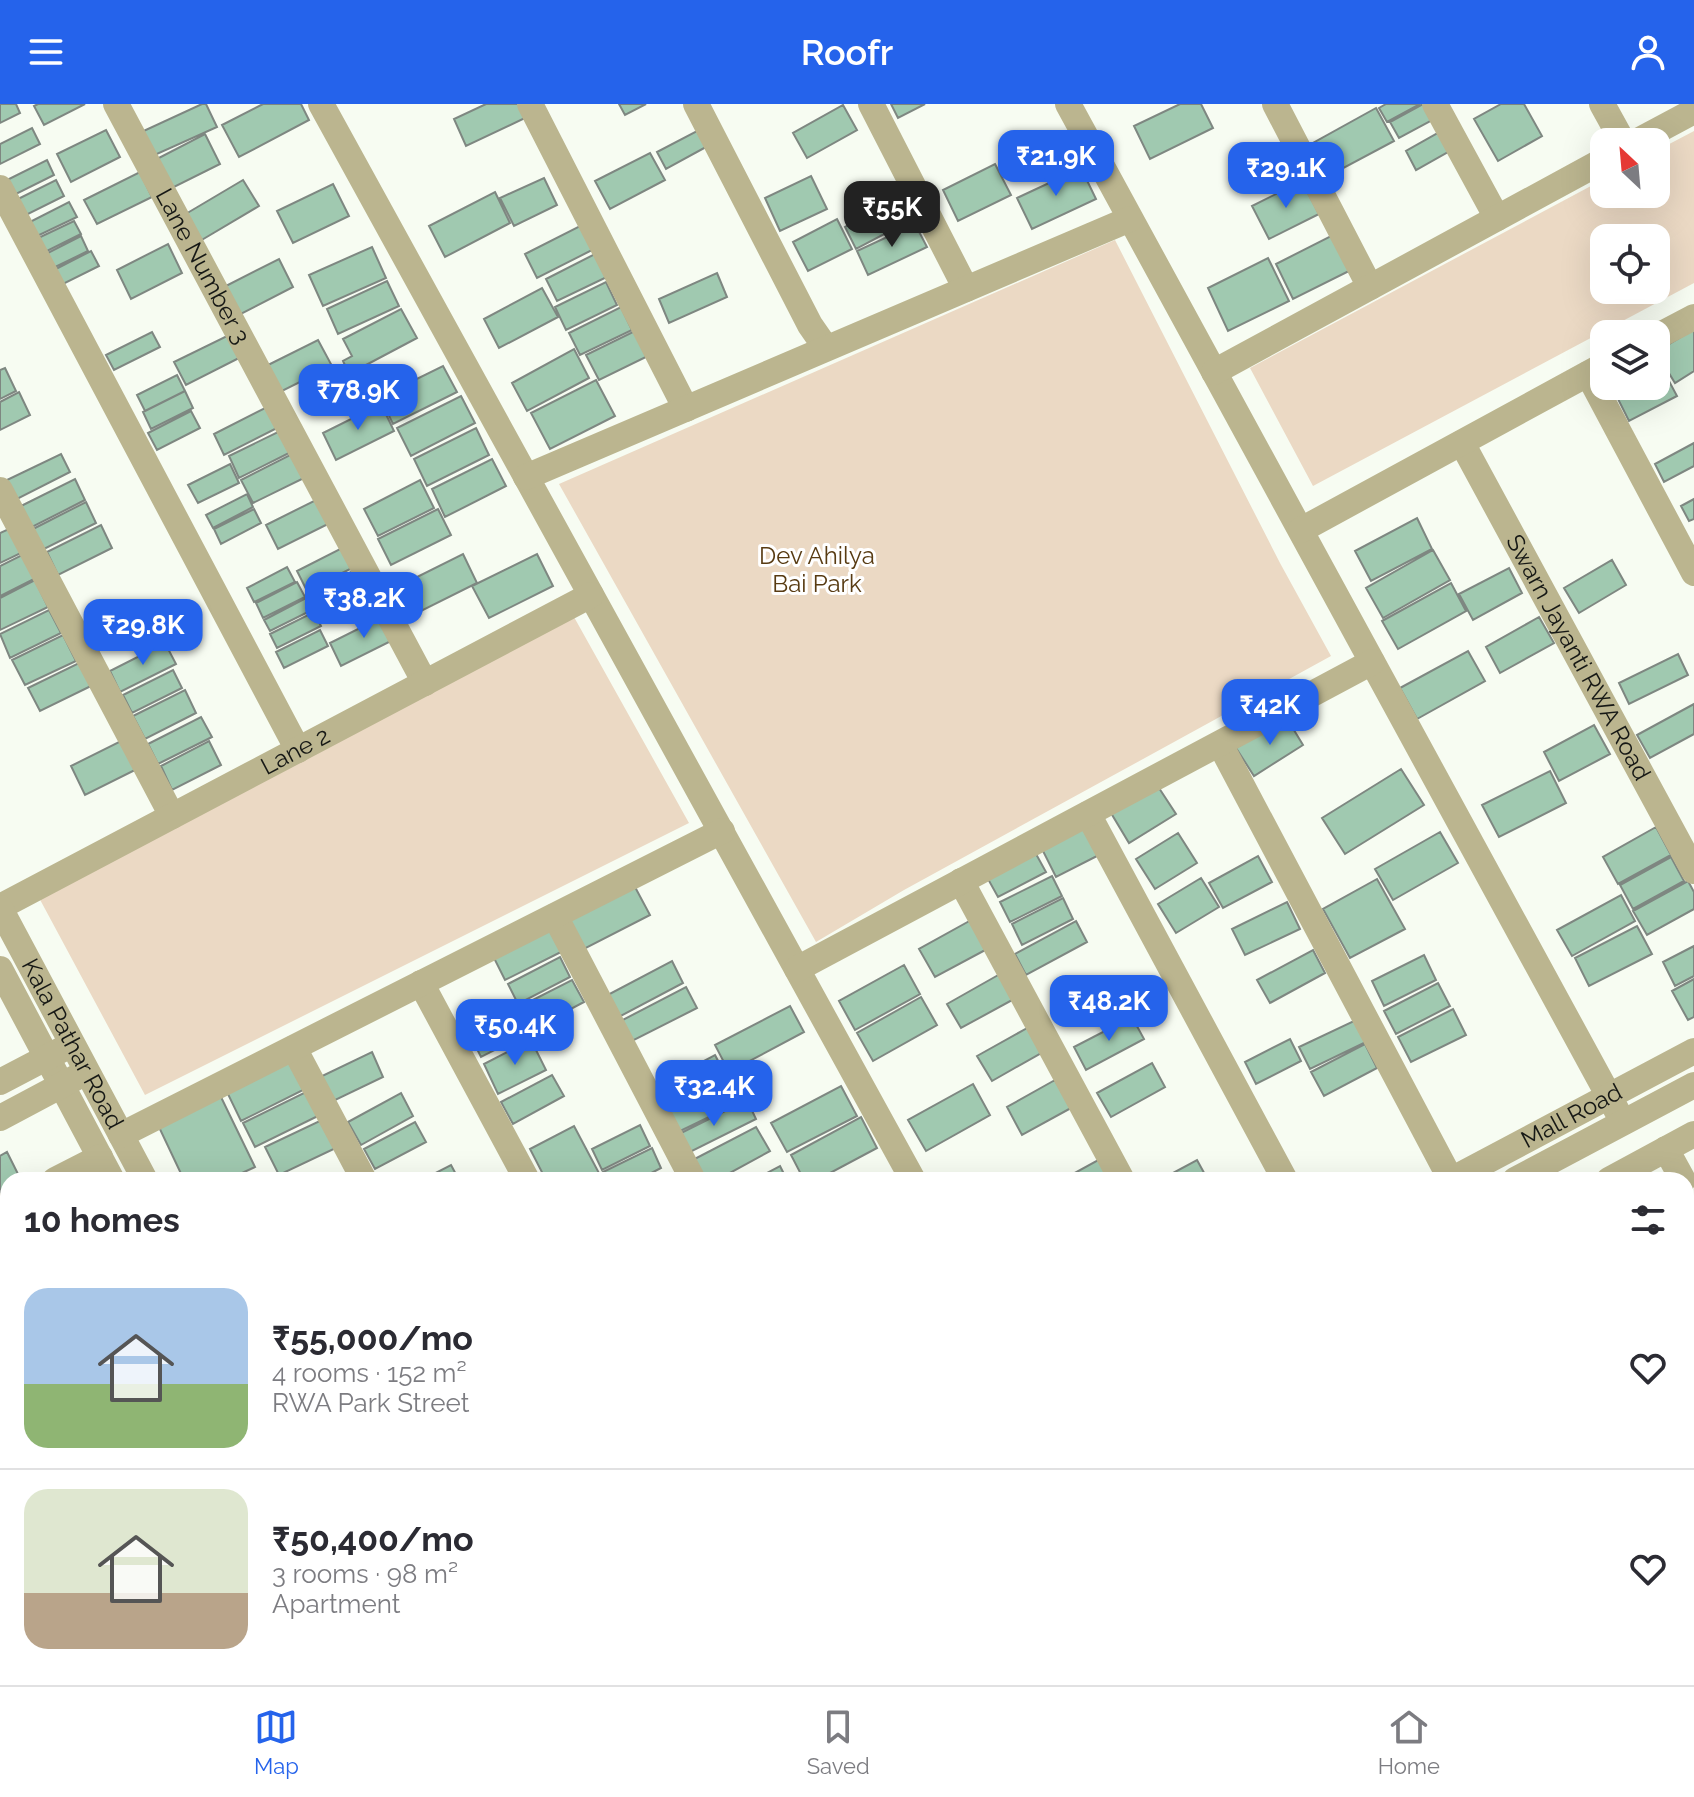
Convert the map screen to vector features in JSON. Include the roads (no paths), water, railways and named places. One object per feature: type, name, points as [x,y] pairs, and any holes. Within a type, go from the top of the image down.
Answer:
[{"type":"street","name":"Lane Number 3","points":[[116,104],[425,683]]},
{"type":"street","points":[[321,104],[909,1172]]},
{"type":"street","points":[[530,104],[686,409]]},
{"type":"street","points":[[696,104],[810,325],[826,348]]},
{"type":"street","points":[[871,104],[966,289]]},
{"type":"street","points":[[1068,104],[1623,1122]]},
{"type":"street","points":[[1275,104],[1370,287]]},
{"type":"street","points":[[1435,104],[1497,218]]},
{"type":"street","points":[[1602,104],[1615,128]]},
{"type":"street","points":[[1662,128],[1694,111]]},
{"type":"street","points":[[1214,372],[1590,168]]},
{"type":"street","points":[[0,188],[298,750]]},
{"type":"street","points":[[526,477],[1130,219]]},
{"type":"street","points":[[1670,330],[1694,317]]},
{"type":"street","points":[[1301,530],[1590,373]]},
{"type":"street","points":[[1610,400],[1694,573]]},
{"type":"street","name":"Swarn Jayanti RWA Road","points":[[1462,443],[1694,871]]},
{"type":"street","points":[[0,490],[172,816]]},
{"type":"street","name":"Lane 2","points":[[0,908],[591,595]]},
{"type":"street","points":[[797,969],[1372,662]]},
{"type":"street","points":[[1220,744],[1447,1172]]},
{"type":"street","points":[[1088,814],[1281,1172]]},
{"type":"street","points":[[121,1135],[722,831]]},
{"type":"street","points":[[961,881],[1118,1172]]},
{"type":"street","name":"Kala Pathar Road","points":[[0,908],[141,1172]]},
{"type":"street","points":[[555,916],[689,1172]]},
{"type":"street","name":"Kala Pathar Road","points":[[0,969],[106,1168]]},
{"type":"street","points":[[421,983],[523,1172]]},
{"type":"street","points":[[0,1082],[72,1044]]},
{"type":"street","points":[[294,1048],[360,1172]]},
{"type":"street","name":"Mall Road","points":[[1466,1172],[1694,1051]]},
{"type":"street","points":[[0,1118],[87,1072]]},
{"type":"street","name":"Mall Road","points":[[1530,1172],[1694,1085]]},
{"type":"street","points":[[1624,1172],[1694,1134]]},
{"type":"street","points":[[1666,1149],[1679,1172]]},
{"type":"park label","name":"Dev Ahilya Bai Park","points":[[817,570]]}]
